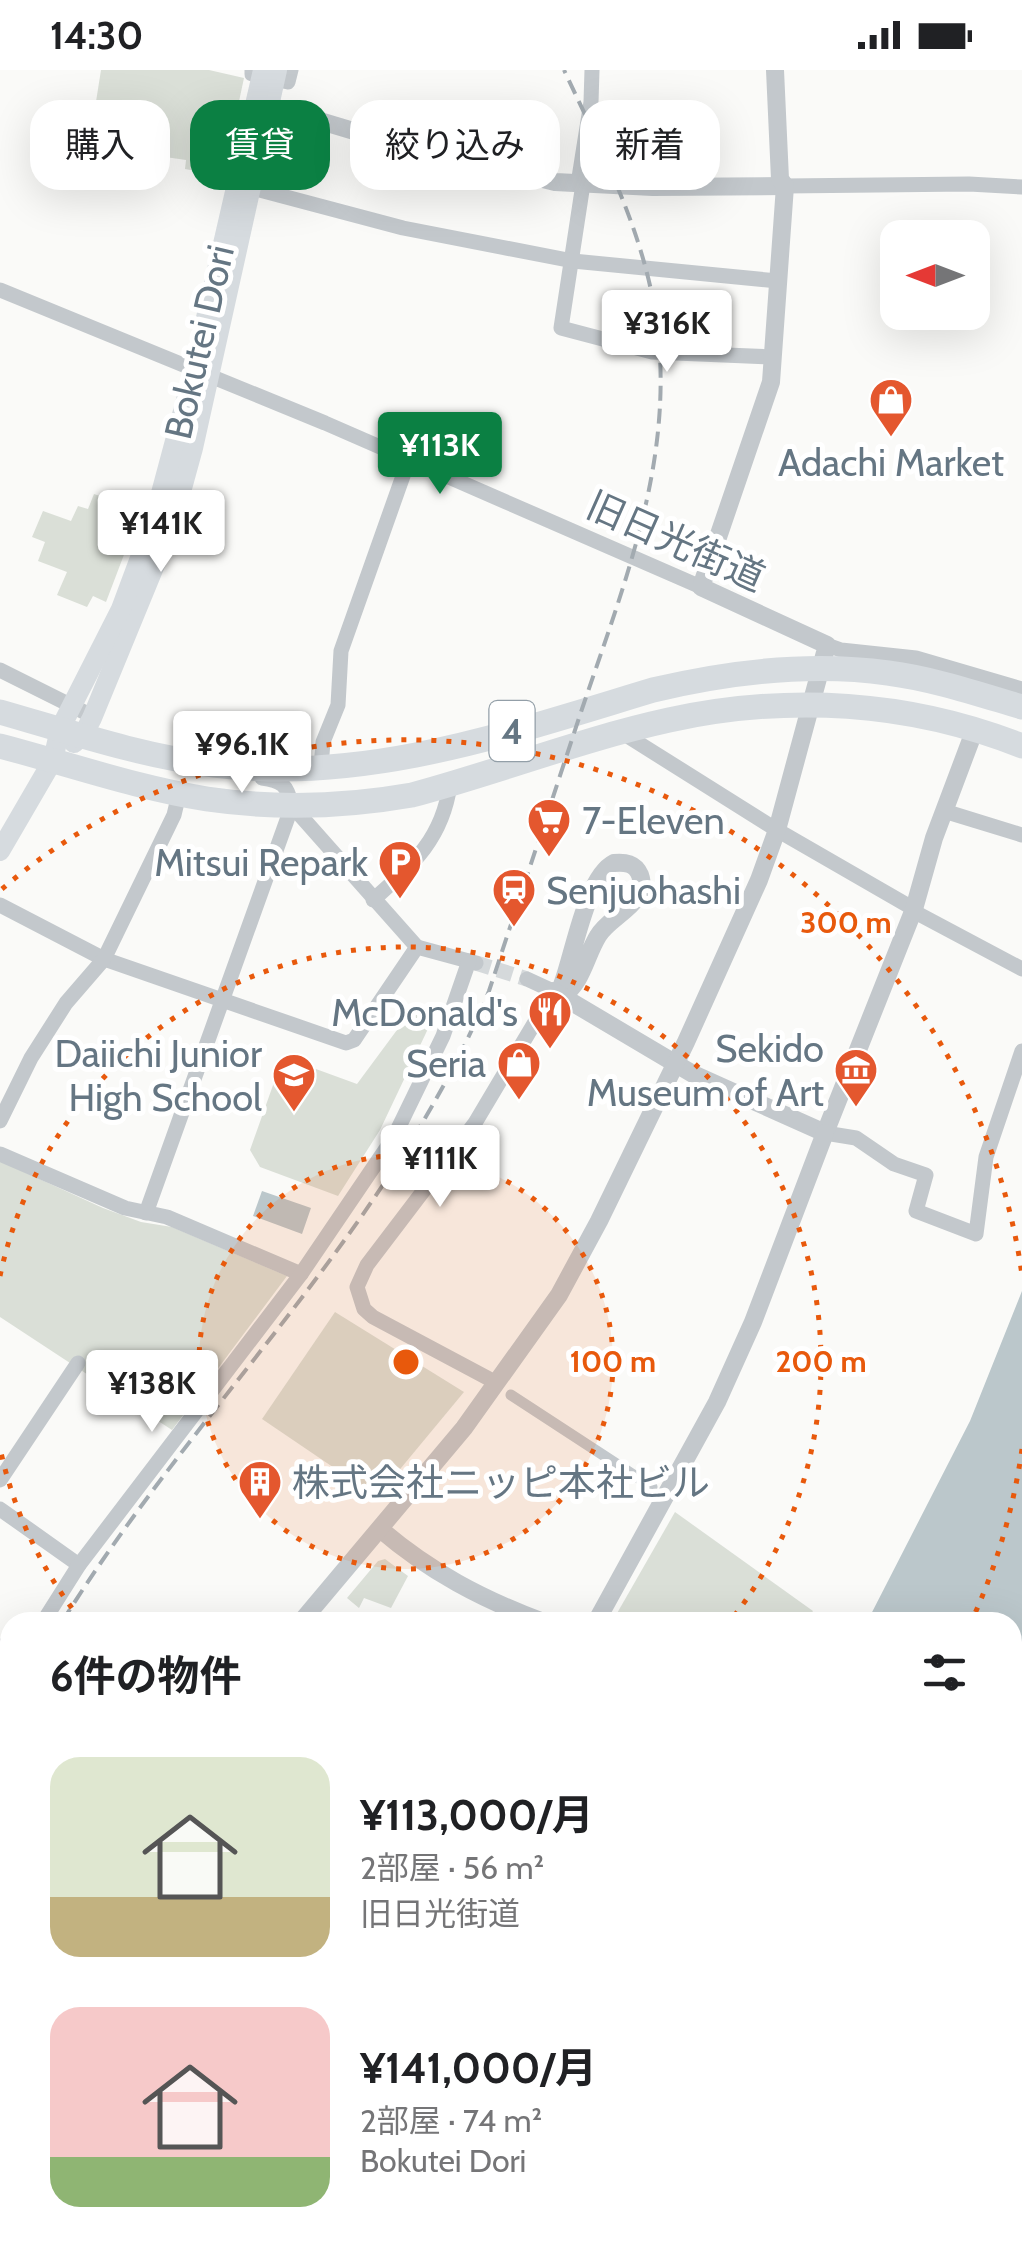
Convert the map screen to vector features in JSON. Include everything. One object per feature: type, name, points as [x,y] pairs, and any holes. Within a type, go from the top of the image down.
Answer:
[{"type":"highway","name":"4","points":[[0,712],[77,722],[213,765],[253,768],[360,765],[430,754],[690,681],[824,656],[1022,708]]},
{"type":"highway","name":"4","points":[[0,746],[179,794],[292,806],[374,802],[703,713],[811,705],[898,710],[1017,741]]},
{"type":"main road","name":"Bokutei Dori","points":[[263,100],[270,72]]},
{"type":"main road","name":"Bokutei Dori","points":[[202,372],[243,190]]},
{"type":"main road","name":"Bokutei Dori","points":[[0,851],[77,722],[137,568],[202,372],[251,190]]},
{"type":"street","points":[[591,100],[592,70]]},
{"type":"street","points":[[701,587],[768,394],[786,186],[780,180],[775,70]]},
{"type":"street","points":[[330,124],[555,182],[580,184],[574,261],[562,328],[652,352],[773,357]]},
{"type":"street","points":[[720,187],[969,184],[1022,187]]},
{"type":"street","points":[[260,190],[403,228],[574,261],[778,281]]},
{"type":"street","name":"旧日光街道","points":[[0,290],[409,459],[701,587],[824,656]]},
{"type":"street","points":[[321,767],[323,742],[338,705],[341,651],[409,459]]},
{"type":"street","points":[[309,1612],[464,1428],[559,1295],[599,1221],[751,899],[778,830],[824,656],[841,650],[916,658],[1022,689]]},
{"type":"street","points":[[0,670],[77,722]]},
{"type":"street","points":[[602,1612],[717,1402],[766,1288],[914,910],[944,811],[976,729]]},
{"type":"street","points":[[622,732],[778,830],[1022,969]]},
{"type":"street","points":[[49,1612],[79,1565],[301,1274],[394,1137],[443,1036],[472,962],[417,947],[292,806],[281,781],[213,765]]},
{"type":"street","points":[[373,900],[430,845],[448,800],[450,784]]},
{"type":"street","points":[[0,1121],[31,1058],[66,1003],[104,958],[174,814],[179,794]]},
{"type":"street","points":[[146,1212],[292,806]]},
{"type":"street","points":[[944,811],[1022,835]]},
{"type":"street","points":[[494,1382],[373,1317],[364,1308],[357,1287],[367,1264],[475,1124],[558,993],[599,874],[614,862],[628,863],[640,876],[638,897],[604,928],[572,990],[558,993]]},
{"type":"street","points":[[0,905],[104,958],[346,1042],[354,1040],[417,947]]},
{"type":"street","points":[[527,979],[558,993],[675,1064],[825,1133],[856,1138],[894,1164],[926,1175],[916,1211],[976,1234],[986,1157],[1022,1051]]},
{"type":"street","points":[[0,1154],[125,1208],[167,1217],[301,1274]]},
{"type":"street","points":[[0,1480],[78,1363]]},
{"type":"street","points":[[511,1395],[652,1487]]},
{"type":"street","points":[[0,1509],[79,1565]]},
{"type":"street","points":[[380,1529],[444,1578],[517,1612]]},
{"type":"shaded area","points":[[101,70],[209,70],[244,78],[239,100],[190,100],[190,170],[185,169],[186,160],[170,158],[170,100],[96,100]]},
{"type":"shaded area","points":[[94,494],[141,510],[106,602],[93,596],[87,607],[57,595],[67,572],[38,561],[45,542],[32,537],[43,511],[71,521],[78,506],[88,509]]},
{"type":"shaded area","points":[[414,1007],[435,1014],[380,1130],[338,1196],[260,1167],[250,1150],[283,1057],[357,1084]]},
{"type":"shaded area","points":[[0,1161],[103,1208],[141,1222],[172,1227],[287,1276],[172,1430],[0,1317]]},
{"type":"shaded area","points":[[262,1191],[311,1208],[302,1234],[253,1216]]},
{"type":"shaded area","points":[[1022,1291],[1022,1612],[872,1612],[970,1421]]},
{"type":"shaded area","points":[[335,1312],[464,1392],[377,1497],[262,1419]]},
{"type":"shaded area","points":[[675,1512],[813,1611],[812,1612],[618,1612]]},
{"type":"shaded area","points":[[385,1559],[408,1576],[391,1608],[364,1598],[359,1608],[347,1598],[378,1561]]},
{"type":"tunnel","points":[[476,963],[527,979]]},
{"type":"railway","points":[[69,1612],[171,1466],[346,1238],[400,1159],[448,1077],[489,991],[615,612],[644,514],[654,464],[660,363],[655,311],[640,248],[618,188],[564,70]]},
{"type":"place","name":"Adachi Market","points":[[891,438]]},
{"type":"place","name":"7-Eleven","points":[[549,858]]},
{"type":"place","name":"Mitsui Repark","points":[[400,900]]},
{"type":"place","name":"Senjuohashi","points":[[514,928]]},
{"type":"place","name":"McDonald's","points":[[550,1050]]},
{"type":"place","name":"Seria","points":[[519,1101]]},
{"type":"place","name":"Sekido Museum of Art","points":[[856,1108]]},
{"type":"place","name":"Daiichi Junior High School","points":[[294,1113]]},
{"type":"place","name":"株式会社ニッピ本社ビル","points":[[260,1520]]}]
